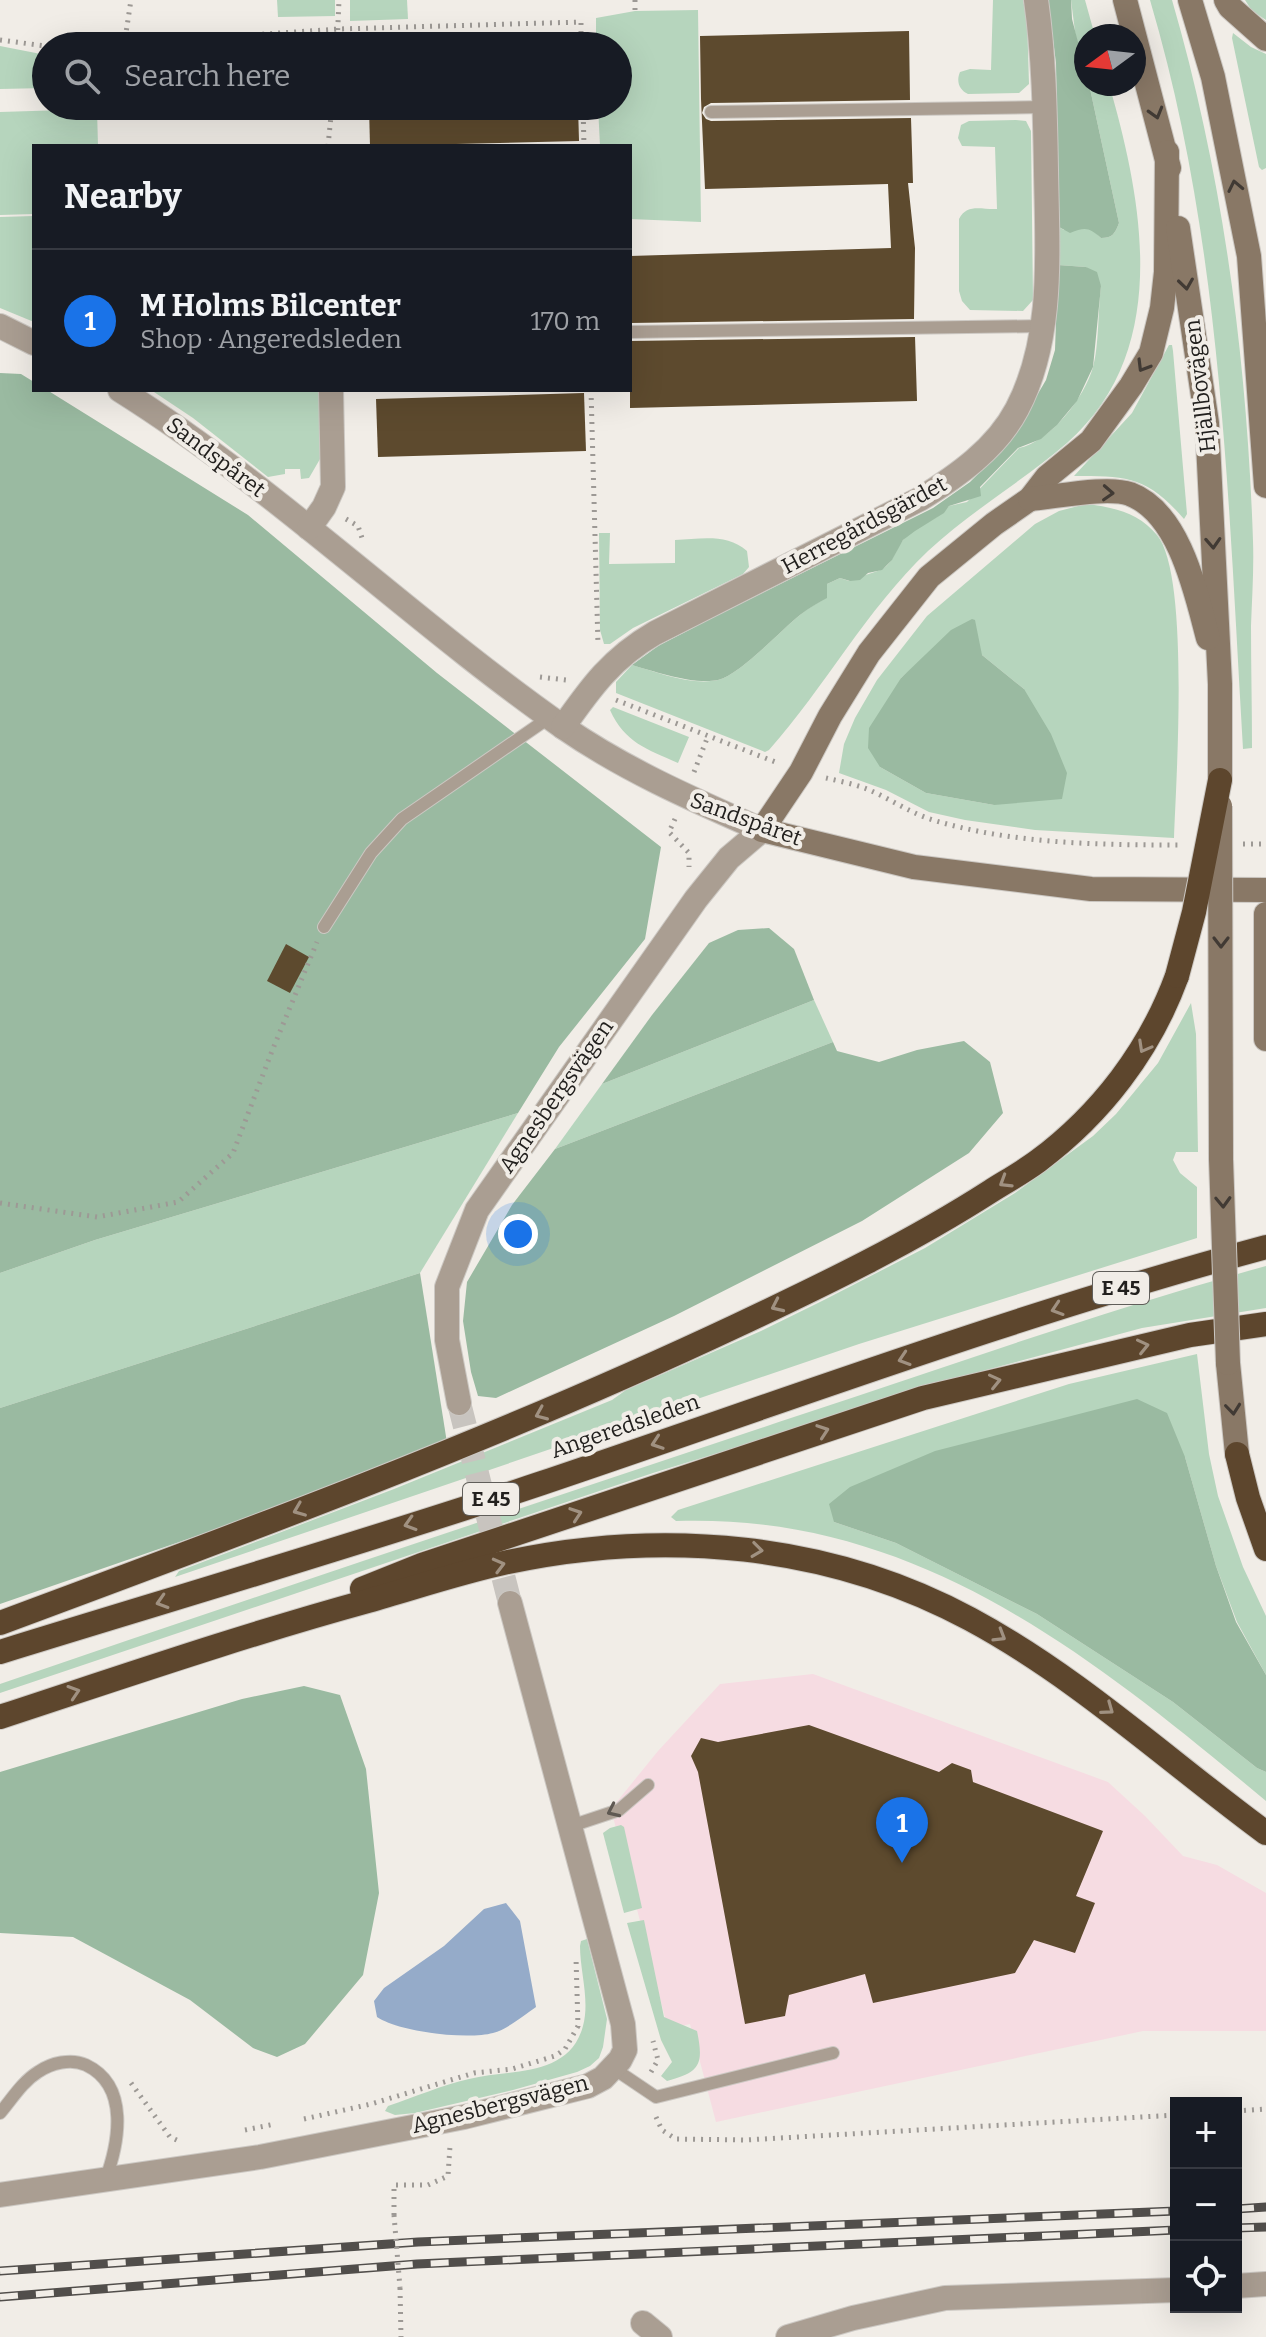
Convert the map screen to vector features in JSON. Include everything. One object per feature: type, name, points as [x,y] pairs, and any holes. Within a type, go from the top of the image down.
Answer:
[{"type":"highway","points":[[0,1623],[216,1543],[526,1420],[665,1359],[890,1250],[1038,1161],[1068,1135],[1137,1060],[1165,1009],[1194,912],[1220,780]]},
{"type":"highway","name":"Angeredsleden","points":[[0,1652],[539,1483],[777,1401],[1172,1272],[1266,1247]]},
{"type":"highway","points":[[267,1629],[422,1565],[923,1398],[1190,1335],[1266,1324]]},
{"type":"highway","points":[[1237,1454],[1266,1549]]},
{"type":"highway","points":[[0,1717],[267,1629],[507,1562],[612,1547],[718,1546],[812,1560],[872,1576],[968,1617],[1054,1670],[1266,1833]]},
{"type":"main road","name":"Hjällbovägen","points":[[1125,0],[1167,152],[1207,423],[1220,684],[1221,1159],[1228,1363],[1237,1454]]},
{"type":"main road","points":[[1190,0],[1213,77],[1249,256],[1266,486]]},
{"type":"main road","points":[[1226,0],[1266,39]]},
{"type":"main road","points":[[762,830],[801,772],[830,716],[869,653],[929,577],[1030,499],[1047,477],[1091,441],[1151,353],[1162,308],[1166,272],[1167,152]]},
{"type":"main road","points":[[1030,499],[1096,492],[1129,494],[1165,523],[1190,573],[1220,684]]},
{"type":"main road","name":"Sandspåret","points":[[762,830],[914,867],[1091,889],[1266,890]]},
{"type":"main road","points":[[1266,914],[1266,1039]]},
{"type":"street","name":"Herregårdsgärdet","points":[[557,722],[611,664],[655,633],[920,499],[957,476],[999,434],[1016,410],[1037,356],[1042,326],[1047,237],[1045,107],[1036,0]]},
{"type":"street","points":[[0,326],[32,342]]},
{"type":"street","name":"Sandspåret","points":[[123,392],[163,417],[309,528],[419,618],[557,722],[685,796],[762,830]]},
{"type":"street","points":[[309,528],[333,487],[331,392]]},
{"type":"street","name":"Agnesbergsvägen","points":[[459,1403],[447,1340],[447,1287],[477,1210],[696,899],[729,858],[762,830]]},
{"type":"street","name":"Agnesbergsvägen","points":[[0,2195],[260,2157],[464,2117],[588,2086],[613,2068],[625,2050],[625,2038],[598,1926],[510,1603]]},
{"type":"street","points":[[1242,2286],[1266,2284]]},
{"type":"street","points":[[788,2337],[853,2318],[945,2298],[1170,2290]]},
{"type":"lane","points":[[711,112],[1045,107]]},
{"type":"lane","points":[[632,332],[1042,326]]},
{"type":"lane","points":[[324,927],[371,853],[402,819],[557,722]]},
{"type":"lane","points":[[571,1826],[619,1810],[648,1785]]},
{"type":"lane","points":[[613,2068],[656,2097],[833,2053]]},
{"type":"lane","points":[[0,2113],[26,2081],[40,2070],[60,2062],[81,2062],[98,2071],[112,2088],[118,2117],[115,2154],[105,2181]]},
{"type":"path","points":[[126,32],[131,0]]},
{"type":"path","points":[[339,0],[339,32]]},
{"type":"path","points":[[635,0],[635,11]]},
{"type":"path","points":[[295,32],[581,22],[581,32]]},
{"type":"path","points":[[0,40],[32,44]]},
{"type":"path","points":[[328,144],[331,120]]},
{"type":"path","points":[[583,120],[584,144]]},
{"type":"path","points":[[591,392],[598,647],[611,664]]},
{"type":"path","points":[[324,507],[358,526],[363,545]]},
{"type":"path","points":[[537,676],[569,680],[801,772],[868,790],[930,819],[962,828],[1030,839],[1115,845],[1182,845]]},
{"type":"path","points":[[1238,845],[1266,844]]},
{"type":"path","points":[[0,1203],[97,1217],[178,1202],[233,1153],[324,927]]},
{"type":"path","points":[[293,2121],[371,2104],[474,2073],[512,2069],[555,2056],[565,2049],[578,2026],[575,1949],[581,1936],[598,1926]]},
{"type":"path","points":[[652,2041],[658,2060],[654,2069],[631,2092],[651,2108],[662,2130],[676,2139],[746,2140],[1170,2115]]},
{"type":"path","points":[[122,2074],[170,2137],[180,2142],[189,2141]]},
{"type":"path","points":[[1242,2111],[1266,2109]]},
{"type":"path","points":[[237,2131],[278,2124]]},
{"type":"path","points":[[401,2337],[394,2185],[428,2185],[448,2176],[450,2137]]},
{"type":"shaded area","points":[[813,1674],[1108,1782],[1183,1856],[1217,1865],[1266,1893],[1266,2031],[1143,2031],[716,2122],[690,2024],[668,2029],[611,1809],[658,1751],[720,1684]]},
{"type":"green space","points":[[277,0],[335,0],[335,16],[278,17]]},
{"type":"green space","points":[[350,0],[407,0],[408,19],[350,21]]},
{"type":"green space","points":[[993,0],[1023,0],[1027,18],[1029,84],[1019,93],[968,94],[959,85],[960,72],[991,70]]},
{"type":"green space","points":[[1048,0],[1071,0],[1074,96],[1092,96],[1119,223],[1108,237],[1101,238],[1087,229],[1070,233],[1059,227],[1056,63]]},
{"type":"green space","points":[[1071,0],[1085,0],[1092,24],[1074,24]]},
{"type":"green space","points":[[1150,0],[1172,0],[1205,133],[1229,268],[1250,473],[1253,552],[1252,748],[1243,749],[1226,465],[1207,277],[1193,184],[1174,92]]},
{"type":"green space","points":[[1245,0],[1266,0],[1266,20],[1252,11]]},
{"type":"green space","points":[[698,10],[701,222],[632,219],[632,144],[600,144],[599,120],[632,120],[632,32],[596,32],[596,18],[635,11]]},
{"type":"green space","points":[[1233,33],[1266,54],[1266,168],[1262,170],[1259,167]]},
{"type":"green space","points":[[0,46],[32,52],[32,88],[0,89]]},
{"type":"green space","points":[[1092,96],[1112,96],[1132,177],[1138,225],[1140,273],[1135,320],[1123,365],[1100,406],[1067,443],[945,536],[906,574],[769,750],[765,752],[616,693],[616,682],[632,665],[697,681],[718,680],[737,670],[803,612],[826,598],[827,584],[840,578],[849,581],[884,568],[914,530],[939,516],[949,506],[967,502],[1019,448],[1031,444],[1054,428],[1089,379],[1095,359],[1101,286],[1086,267],[1058,265],[1059,227],[1064,230],[1091,228],[1105,238],[1113,235],[1119,223]]},
{"type":"green space","points":[[32,111],[32,120],[97,120],[98,144],[32,144],[32,214],[0,215],[0,112]]},
{"type":"green space","points":[[969,121],[1026,121],[1031,131],[1033,300],[1023,311],[970,310],[962,301],[959,291],[959,219],[971,209],[997,209],[995,147],[962,146],[958,138],[961,125]]},
{"type":"green space","points":[[32,216],[32,321],[0,308],[0,217]]},
{"type":"green space","points":[[1058,265],[1086,267],[1097,272],[1101,286],[1093,367],[1077,401],[1057,425],[1041,439],[1018,448],[980,487],[981,496],[949,506],[944,513],[903,540],[892,560],[882,570],[868,573],[860,580],[840,578],[827,584],[827,598],[800,615],[749,661],[727,676],[718,680],[698,681],[632,665],[658,646],[933,508],[970,482],[1009,443],[1046,380],[1055,350]]},
{"type":"green space","points":[[1169,345],[1172,345],[1173,351],[1187,514],[1184,519],[1159,494],[1135,481],[1074,476],[1132,413]]},
{"type":"green space","points":[[0,373],[21,374],[32,381],[32,392],[50,392],[248,515],[437,673],[661,847],[645,939],[559,1047],[518,1113],[95,1240],[0,1273]]},
{"type":"green space","points":[[154,392],[319,392],[320,459],[309,478],[301,479],[300,469],[285,469],[285,474],[268,477],[193,418]]},
{"type":"green space","points":[[1086,504],[1125,512],[1150,527],[1167,557],[1174,591],[1179,680],[1174,838],[1035,830],[965,820],[929,812],[886,790],[839,773],[844,744],[855,718],[877,680],[927,616],[1035,524],[1059,511]],"holes":[[[927,655],[982,655],[1024,689],[994,805],[926,793],[880,767],[901,678]]]},
{"type":"green space","points":[[599,533],[610,533],[609,564],[675,563],[675,540],[713,538],[739,545],[747,551],[749,567],[743,574],[633,628],[610,644],[604,644],[600,630]]},
{"type":"green space","points":[[975,620],[982,655],[1024,689],[1051,734],[1067,773],[1062,799],[994,805],[926,793],[880,767],[868,748],[869,728],[901,678],[951,630]]},
{"type":"green space","points":[[613,707],[689,737],[678,763],[630,738],[616,721],[610,710]]},
{"type":"green space","points":[[769,928],[794,949],[814,1000],[602,1084],[709,943],[738,930]]},
{"type":"green space","points":[[814,1000],[833,1042],[555,1149],[602,1084]]},
{"type":"green space","points":[[1191,1003],[1196,1034],[1198,1152],[1176,1152],[1173,1160],[1180,1173],[1197,1187],[1197,1238],[859,1344],[175,1577],[179,1571],[394,1489],[612,1400],[626,1390],[761,1331],[925,1248],[1015,1193],[1093,1136],[1116,1114],[1158,1063]]},
{"type":"green space","points":[[964,1041],[990,1062],[1003,1113],[969,1153],[862,1221],[674,1316],[496,1398],[478,1396],[463,1321],[467,1282],[512,1205],[555,1149],[833,1042],[837,1051],[879,1062],[917,1050]]},
{"type":"green space","points":[[518,1113],[420,1273],[0,1408],[0,1273],[95,1240]]},
{"type":"green space","points":[[1266,1266],[1266,1308],[1142,1328],[986,1370],[653,1473],[0,1693],[0,1684],[300,1582],[1032,1338]]},
{"type":"green space","points":[[420,1273],[448,1449],[0,1604],[0,1408]]},
{"type":"green space","points":[[1197,1354],[1209,1454],[1218,1496],[1243,1567],[1266,1616],[1266,1675],[1237,1622],[1216,1566],[1185,1457],[834,1522],[896,1543],[1037,1614],[1173,1702],[1266,1772],[1266,1801],[1134,1695],[1066,1647],[996,1604],[923,1568],[845,1541],[763,1525],[676,1521],[671,1517],[678,1510],[1069,1384]]},
{"type":"green space","points":[[1137,1399],[1167,1413],[1185,1457],[1216,1566],[1236,1622],[1266,1675],[1266,1772],[1173,1702],[1037,1614],[896,1543],[834,1522],[829,1504],[850,1487],[935,1451]]},
{"type":"green space","points":[[304,1686],[340,1695],[366,1769],[379,1893],[363,1975],[305,2044],[277,2057],[253,2048],[190,2000],[73,1937],[0,1933],[0,1772],[242,1699]]},
{"type":"green space","points":[[621,1825],[624,1827],[642,1908],[624,1913],[603,1833]]},
{"type":"green space","points":[[644,1920],[664,2017],[697,2031],[699,2043],[699,2059],[693,2070],[667,2081],[661,2076],[672,2062],[661,2040],[627,1923]]},
{"type":"green space","points":[[587,1939],[607,2019],[603,2047],[599,2058],[590,2066],[513,2090],[415,2113],[395,2115],[385,2111],[388,2106],[449,2084],[536,2068],[565,2055],[576,2043],[585,2016],[580,1946],[581,1941]]},
{"type":"water","points":[[506,1903],[520,1921],[536,2007],[516,2022],[493,2033],[467,2036],[401,2027],[377,2017],[374,2001],[384,1988],[444,1946],[484,1909]]},
{"type":"building","points":[[909,31],[910,100],[711,103],[704,107],[702,113],[711,121],[911,118],[913,183],[908,183],[915,248],[914,319],[632,323],[632,256],[891,248],[888,184],[705,189],[701,99],[700,36]]},
{"type":"building","points":[[369,120],[578,120],[579,141],[370,144]]},
{"type":"building","points":[[915,337],[917,401],[630,408],[632,341]]},
{"type":"building","points":[[584,393],[586,451],[378,457],[376,399]]},
{"type":"building","points":[[286,944],[309,957],[290,993],[267,981]]},
{"type":"building","points":[[809,1725],[939,1772],[952,1763],[971,1770],[973,1782],[1103,1831],[1076,1896],[1095,1903],[1075,1953],[1034,1940],[1015,1973],[873,2003],[865,1974],[789,1995],[785,2016],[745,2024],[698,1772],[691,1756],[701,1738],[718,1742]]},
{"type":"tunnel","points":[[459,1403],[510,1603]]},
{"type":"railway","points":[[1242,2209],[1266,2207]]},
{"type":"railway","points":[[0,2271],[418,2242],[1170,2211]]},
{"type":"railway","points":[[1242,2228],[1266,2227]]},
{"type":"railway","points":[[0,2297],[417,2264],[1170,2230]]},
{"type":"place","name":"M Holms Bilcenter","points":[[902,1863]]}]
